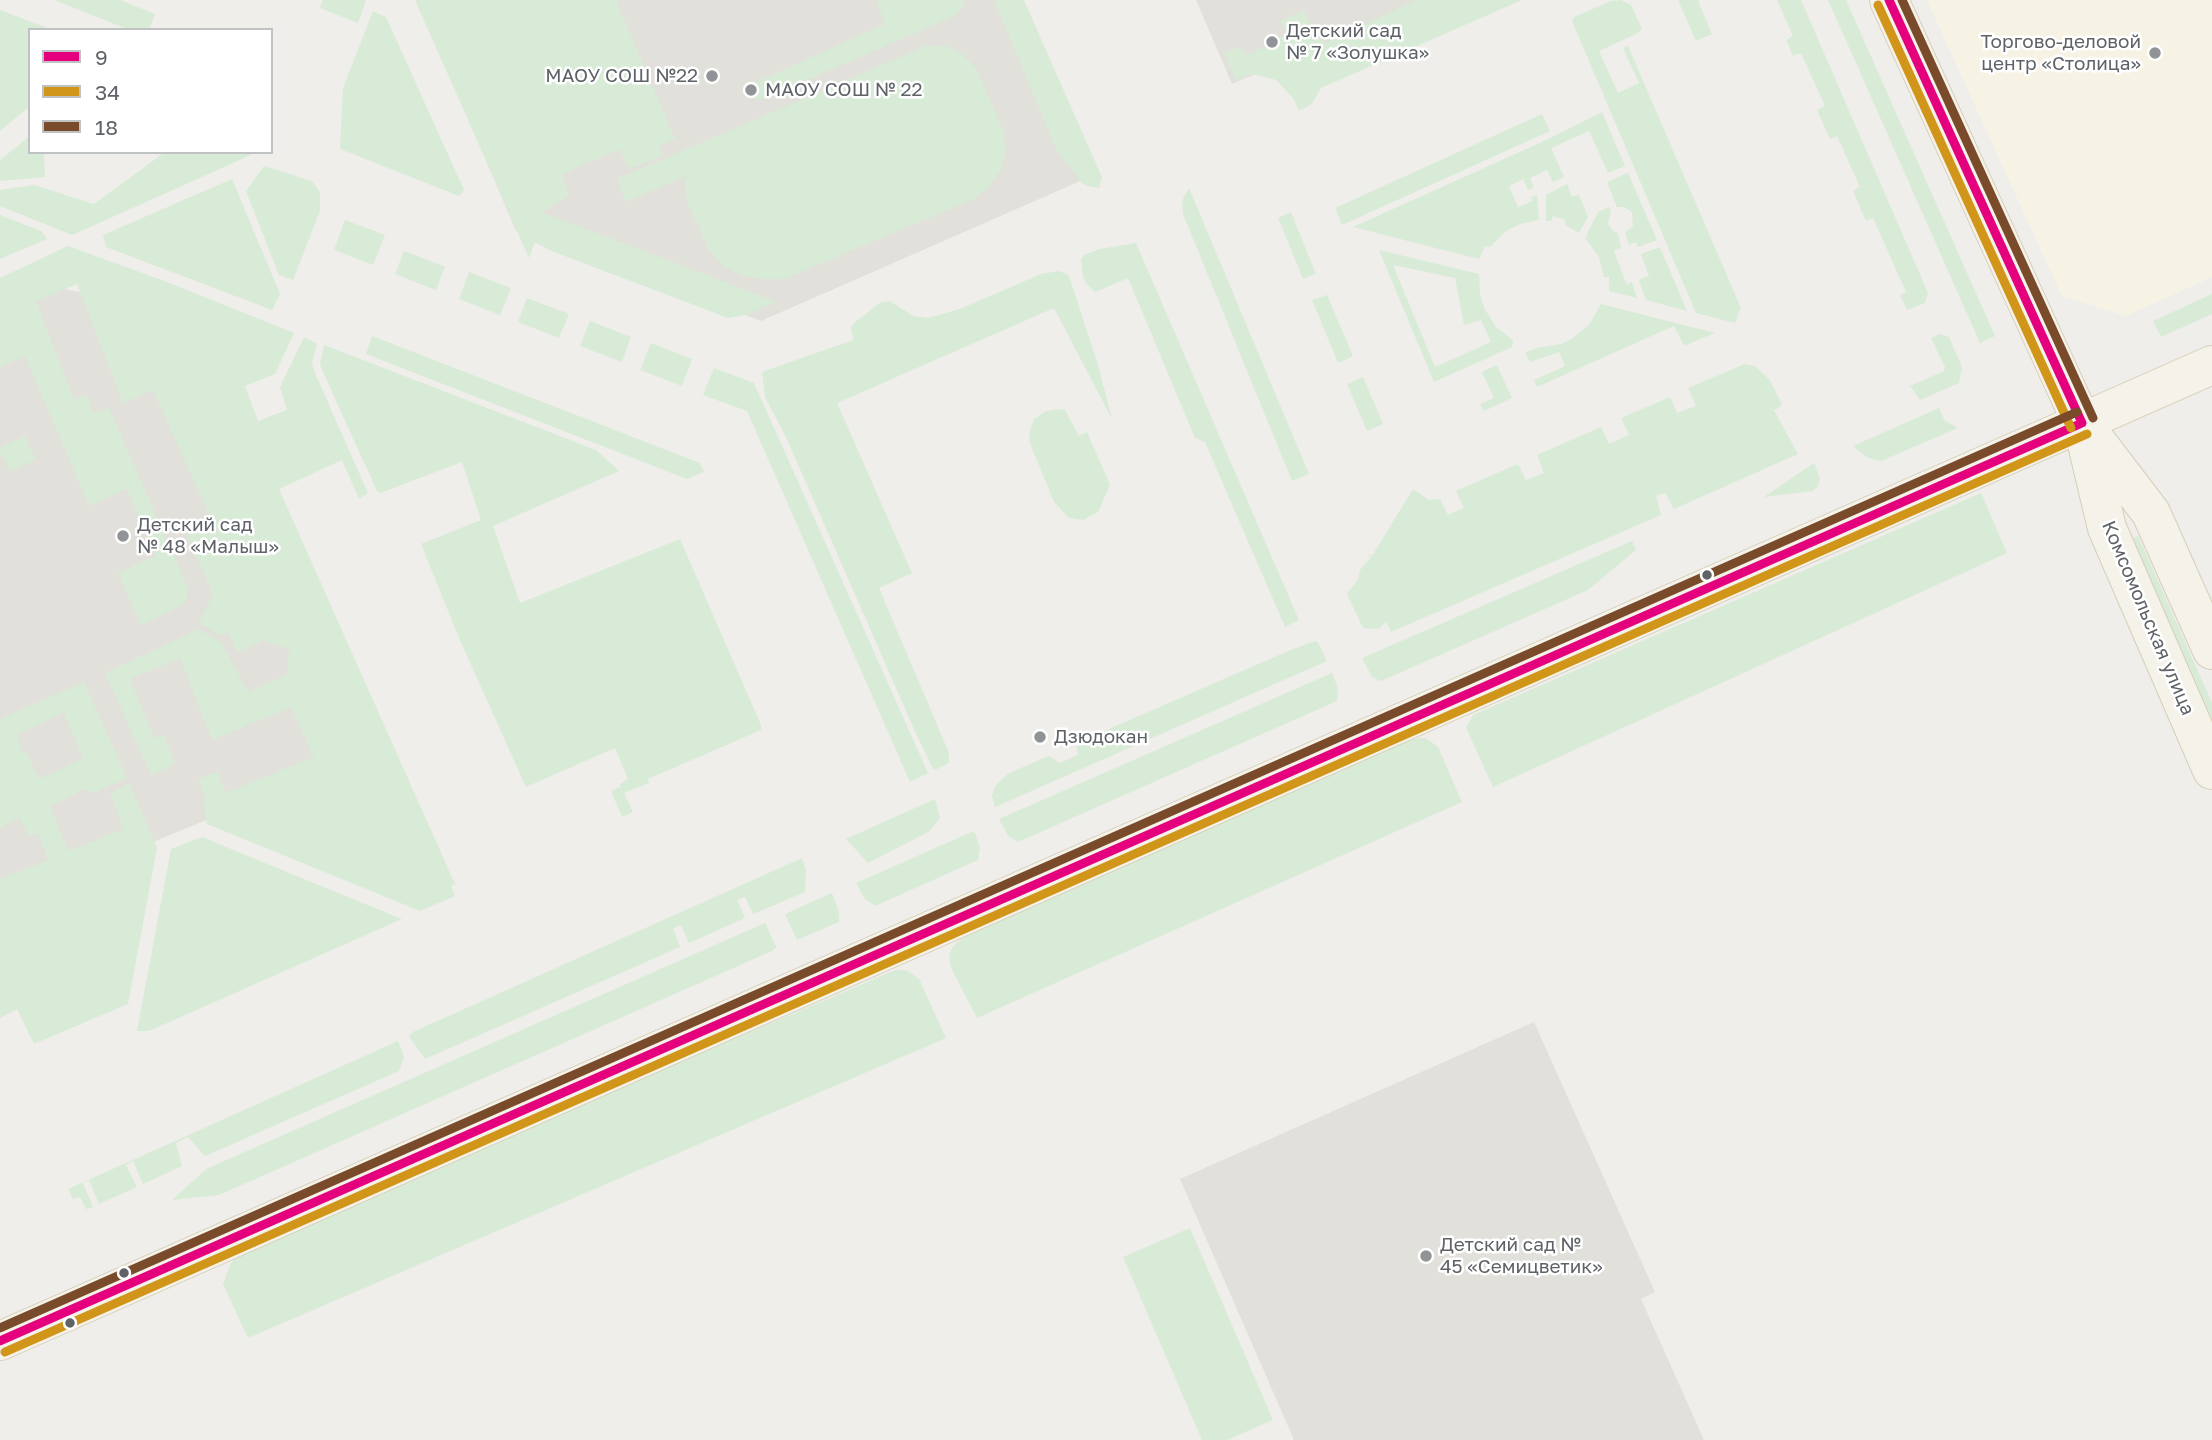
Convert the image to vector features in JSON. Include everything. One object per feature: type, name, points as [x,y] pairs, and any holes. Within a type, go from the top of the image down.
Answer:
[{"type":"main road","name":"Комсомольская улица","points":[[1889,0],[2082,423],[2107,528],[2212,770]]},
{"type":"main road","points":[[0,1341],[2212,365]]},
{"type":"main road","name":"Комсомольская улица","points":[[2082,423],[2151,513],[2212,650]]},
{"type":"shaded area","name":"МАОУ СОШ № 22","points":[[418,0],[1005,0],[1085,179],[761,321],[516,231]]},
{"type":"shaded area","name":"Детский сад № 7 «Золушка»","points":[[1196,0],[1428,0],[1232,84]]},
{"type":"shaded area","points":[[1927,0],[2212,0],[2212,277],[2126,316],[2062,296]]},
{"type":"shaded area","name":"Детский сад № 48 «Малыш»","points":[[19,279],[151,308],[340,765],[0,905],[0,286]]},
{"type":"shaded area","name":"Детский сад № 45 «Семицветик»","points":[[1534,1022],[1655,1292],[1641,1299],[1704,1440],[1294,1440],[1180,1179]]},
{"type":"green space","points":[[54,0],[120,0],[155,14],[150,28],[125,28]]},
{"type":"green space","points":[[323,0],[366,1],[358,23],[320,8]]},
{"type":"green space","points":[[415,0],[616,0],[675,139],[659,146],[663,155],[629,169],[620,149],[562,174],[569,196],[541,212],[777,302],[745,315],[728,318],[549,250],[535,242],[529,258]]},
{"type":"green space","points":[[876,0],[965,0],[963,7],[954,16],[764,99],[750,99],[746,87],[885,24]]},
{"type":"green space","points":[[994,0],[1024,0],[1102,178],[1099,188],[1082,183],[1056,149]]},
{"type":"green space","points":[[1416,0],[1522,0],[1321,88],[1312,104],[1299,111],[1293,98],[1276,80],[1252,74],[1236,80],[1224,53],[1240,47],[1246,55],[1273,43],[1286,33],[1281,21],[1304,10],[1314,34],[1326,43]]},
{"type":"green space","points":[[1621,0],[1631,5],[1642,29],[1599,51],[1618,93],[1639,83],[1623,48],[1628,46],[1741,308],[1735,323],[1696,313],[1572,21],[1574,17],[1611,1]]},
{"type":"green space","points":[[1678,0],[1700,0],[1698,1],[1712,34],[1696,41]]},
{"type":"green space","points":[[1777,0],[1801,0],[1928,293],[1925,303],[1907,310],[1900,295],[1906,292],[1873,218],[1866,221],[1853,191],[1860,187],[1837,136],[1830,139],[1817,110],[1825,106],[1801,53],[1793,56],[1786,40],[1793,36]]},
{"type":"green space","points":[[1828,0],[1846,0],[1995,336],[1980,343]]},
{"type":"green space","points":[[0,10],[48,28],[28,28],[28,108],[0,131]]},
{"type":"green space","points":[[373,11],[386,17],[464,190],[459,196],[340,149],[343,88]]},
{"type":"green space","points":[[926,46],[945,46],[962,54],[976,68],[1004,132],[1006,154],[1000,171],[990,186],[974,199],[784,279],[760,279],[741,275],[724,266],[710,252],[688,204],[686,176],[626,202],[617,179]]},
{"type":"green space","points":[[1602,112],[1625,166],[1608,173],[1589,131],[1551,148],[1564,177],[1553,182],[1547,170],[1530,178],[1534,188],[1528,190],[1523,179],[1509,186],[1518,207],[1533,201],[1531,197],[1537,195],[1539,220],[1520,224],[1506,231],[1490,247],[1485,246],[1479,259],[1353,227],[1542,142]]},
{"type":"green space","points":[[1542,114],[1550,131],[1342,225],[1335,208]]},
{"type":"green space","points":[[28,138],[28,154],[44,154],[45,177],[0,181],[0,160]]},
{"type":"green space","points":[[162,154],[251,154],[72,235],[0,206],[0,190],[34,185],[94,204]]},
{"type":"green space","points":[[264,166],[312,181],[320,192],[320,211],[293,280],[279,275],[246,191]]},
{"type":"green space","points":[[1628,173],[1657,240],[1638,247],[1636,242],[1629,245],[1625,233],[1633,226],[1632,212],[1624,207],[1617,207],[1607,182]]},
{"type":"green space","points":[[232,179],[280,294],[272,310],[106,247],[103,235]]},
{"type":"green space","points":[[1567,184],[1572,197],[1579,195],[1588,217],[1579,233],[1565,225],[1566,220],[1553,216],[1551,221],[1546,221],[1546,195]]},
{"type":"green space","points":[[1189,188],[1309,474],[1292,481],[1183,214],[1182,201]]},
{"type":"green space","points":[[1609,207],[1611,211],[1608,224],[1618,233],[1621,248],[1614,251],[1627,285],[1632,282],[1637,298],[1609,291],[1609,277],[1604,277],[1599,257],[1585,238],[1598,212]]},
{"type":"green space","points":[[1291,212],[1316,274],[1303,279],[1278,218]]},
{"type":"green space","points":[[0,215],[41,231],[47,239],[0,259]]},
{"type":"green space","points":[[345,220],[385,235],[373,265],[334,250]]},
{"type":"green space","points":[[1136,243],[1299,620],[1285,627],[1205,442],[1195,438],[1128,278],[1095,292],[1083,277],[1081,260],[1084,255],[1100,249]]},
{"type":"green space","points":[[68,246],[294,333],[275,374],[245,386],[258,421],[287,410],[280,387],[304,337],[317,344],[312,363],[315,373],[368,493],[359,499],[342,460],[279,489],[455,884],[451,886],[455,896],[420,911],[207,824],[203,803],[207,801],[198,779],[217,772],[226,793],[314,757],[291,707],[212,740],[180,658],[130,679],[154,738],[164,735],[175,764],[151,775],[105,673],[193,632],[196,628],[221,642],[248,692],[287,675],[289,649],[264,640],[238,652],[229,633],[219,635],[199,623],[213,594],[187,535],[213,523],[153,390],[123,403],[77,284],[36,301],[74,400],[87,395],[94,414],[109,408],[188,588],[187,598],[182,605],[141,625],[118,573],[156,556],[127,489],[89,506],[25,356],[0,367],[0,278]]},
{"type":"green space","points":[[1660,247],[1687,311],[1646,300],[1639,280],[1649,276],[1641,254]]},
{"type":"green space","points":[[1379,250],[1479,274],[1484,308],[1496,327],[1513,340],[1512,347],[1434,382]],"holes":[[[1393,265],[1455,278],[1464,325],[1481,320],[1491,342],[1435,367]]]},
{"type":"green space","points":[[404,251],[445,267],[436,290],[395,274]]},
{"type":"green space","points":[[1059,271],[1068,275],[1071,282],[1112,419],[1054,308],[837,403],[912,573],[879,588],[949,753],[949,763],[935,770],[914,729],[785,435],[765,397],[762,372],[853,340],[851,327],[881,302],[890,301],[913,316],[928,318],[960,309],[1041,274]]},
{"type":"green space","points":[[469,272],[511,288],[500,315],[459,299]]},
{"type":"green space","points":[[2212,294],[2212,314],[2161,337],[2153,321]]},
{"type":"green space","points":[[1327,295],[1353,356],[1338,363],[1312,300]]},
{"type":"green space","points":[[527,298],[569,314],[559,338],[518,322]]},
{"type":"green space","points":[[1601,304],[1715,333],[1686,345],[1674,326],[1537,387],[1534,380],[1565,366],[1559,352],[1530,362],[1525,353],[1561,344],[1573,338],[1589,325]]},
{"type":"green space","points":[[590,321],[631,337],[622,362],[580,346]]},
{"type":"green space","points":[[1940,334],[1949,337],[1962,367],[1959,383],[1920,400],[1910,386],[1944,371],[1945,367],[1931,338]]},
{"type":"green space","points":[[372,336],[700,463],[704,472],[687,479],[366,354]]},
{"type":"green space","points":[[651,343],[692,359],[682,386],[640,370]]},
{"type":"green space","points":[[324,345],[596,450],[619,471],[493,526],[520,603],[680,539],[761,730],[648,779],[649,783],[624,793],[633,812],[622,817],[611,791],[628,779],[615,748],[526,787],[459,638],[421,544],[481,520],[462,462],[380,493],[377,491],[322,370],[320,363]]},
{"type":"green space","points":[[1745,364],[1755,366],[1770,380],[1782,405],[1774,410],[1798,454],[1674,509],[1665,493],[1656,496],[1661,515],[1391,632],[1386,621],[1379,629],[1363,628],[1347,594],[1358,579],[1360,570],[1371,557],[1366,553],[1372,556],[1413,489],[1429,500],[1440,499],[1448,515],[1464,508],[1456,491],[1518,464],[1526,480],[1544,473],[1537,455],[1601,427],[1609,444],[1629,435],[1621,418],[1670,397],[1677,413],[1696,406],[1688,388]]},
{"type":"green space","points":[[1497,365],[1512,398],[1484,411],[1480,404],[1494,398],[1482,372]]},
{"type":"green space","points":[[714,368],[754,383],[928,773],[910,782],[747,411],[703,395]]},
{"type":"green space","points":[[1363,377],[1383,424],[1367,431],[1347,384]]},
{"type":"green space","points":[[1939,408],[1944,420],[1958,428],[1881,461],[1868,458],[1853,446]]},
{"type":"green space","points":[[1065,410],[1079,436],[1087,432],[1110,485],[1098,512],[1083,520],[1069,518],[1054,502],[1029,441],[1034,419],[1046,411]]},
{"type":"green space","points":[[25,436],[36,460],[10,471],[4,458],[0,456],[0,447]]},
{"type":"green space","points":[[1814,463],[1820,479],[1813,491],[1764,497]]},
{"type":"green space","points":[[1981,493],[2007,553],[1493,787],[1466,728],[1473,715]]},
{"type":"green space","points":[[2138,536],[2212,703],[2212,736],[2126,541]]},
{"type":"green space","points":[[1632,541],[1636,550],[1588,590],[1381,681],[1372,677],[1362,658]]},
{"type":"green space","points":[[1315,641],[1327,661],[995,807],[992,796],[995,786],[1009,773],[1049,756],[1060,763],[1078,755],[1077,743]]},
{"type":"green space","points":[[1332,673],[1338,688],[1337,701],[1018,842],[1008,836],[999,819]]},
{"type":"green space","points":[[84,682],[127,778],[94,793],[85,789],[50,806],[68,851],[124,829],[110,794],[129,783],[157,848],[128,1004],[34,1044],[17,1009],[0,1018],[0,879],[48,860],[38,833],[29,836],[19,817],[0,829],[0,719]],"holes":[[[64,713],[83,759],[39,779],[26,752],[22,753],[17,734]]]},
{"type":"green space","points":[[1426,738],[1438,747],[1462,802],[977,1018],[951,968],[949,956],[953,946],[964,937],[1409,739]]},
{"type":"green space","points":[[935,799],[940,818],[930,831],[868,863],[846,839]]},
{"type":"green space","points":[[974,831],[980,848],[978,860],[875,906],[864,898],[856,883]]},
{"type":"green space","points":[[202,837],[402,919],[149,1031],[137,1031],[171,849]]},
{"type":"green space","points":[[802,858],[806,870],[805,892],[753,914],[745,897],[737,900],[745,918],[689,943],[681,925],[673,928],[680,947],[425,1059],[409,1036],[415,1031]]},
{"type":"green space","points":[[832,893],[839,912],[839,922],[797,940],[785,914]]},
{"type":"green space","points":[[765,923],[776,947],[772,951],[219,1195],[172,1200],[206,1169]]},
{"type":"green space","points":[[895,970],[906,970],[919,979],[946,1038],[248,1338],[223,1284],[239,1251]]},
{"type":"green space","points":[[398,1041],[404,1057],[399,1071],[205,1156],[188,1137],[176,1143],[182,1166],[143,1184],[133,1161],[126,1165],[137,1187],[99,1204],[89,1180],[83,1183],[93,1207],[86,1209],[80,1197],[73,1199],[68,1189]]},
{"type":"green space","points":[[1190,1228],[1273,1420],[1227,1440],[1202,1440],[1123,1257]]},
{"type":"transit line","name":"9","points":[[1889,0],[2082,423]]},
{"type":"transit line","name":"18","points":[[1902,0],[2093,418]]},
{"type":"transit line","name":"34","points":[[1878,5],[2071,428]]},
{"type":"transit line","name":"18","points":[[0,1328],[2077,412]]},
{"type":"transit line","name":"9","points":[[0,1341],[2082,423]]},
{"type":"transit line","name":"34","points":[[5,1352],[2087,434]]},
{"type":"place","name":"Детский сад № 7 «Золушка»","points":[[1272,42]]},
{"type":"place","name":"Торгово-деловой центр «Столица»","points":[[2155,53]]},
{"type":"place","name":"МАОУ СОШ №22","points":[[712,76]]},
{"type":"place","name":"МАОУ СОШ № 22","points":[[751,90]]},
{"type":"place","name":"Детский сад № 48 «Малыш»","points":[[123,536]]},
{"type":"place","name":"Дзюдокан","points":[[1040,737]]},
{"type":"place","name":"Детский сад № 45 «Семицветик»","points":[[1426,1256]]}]
